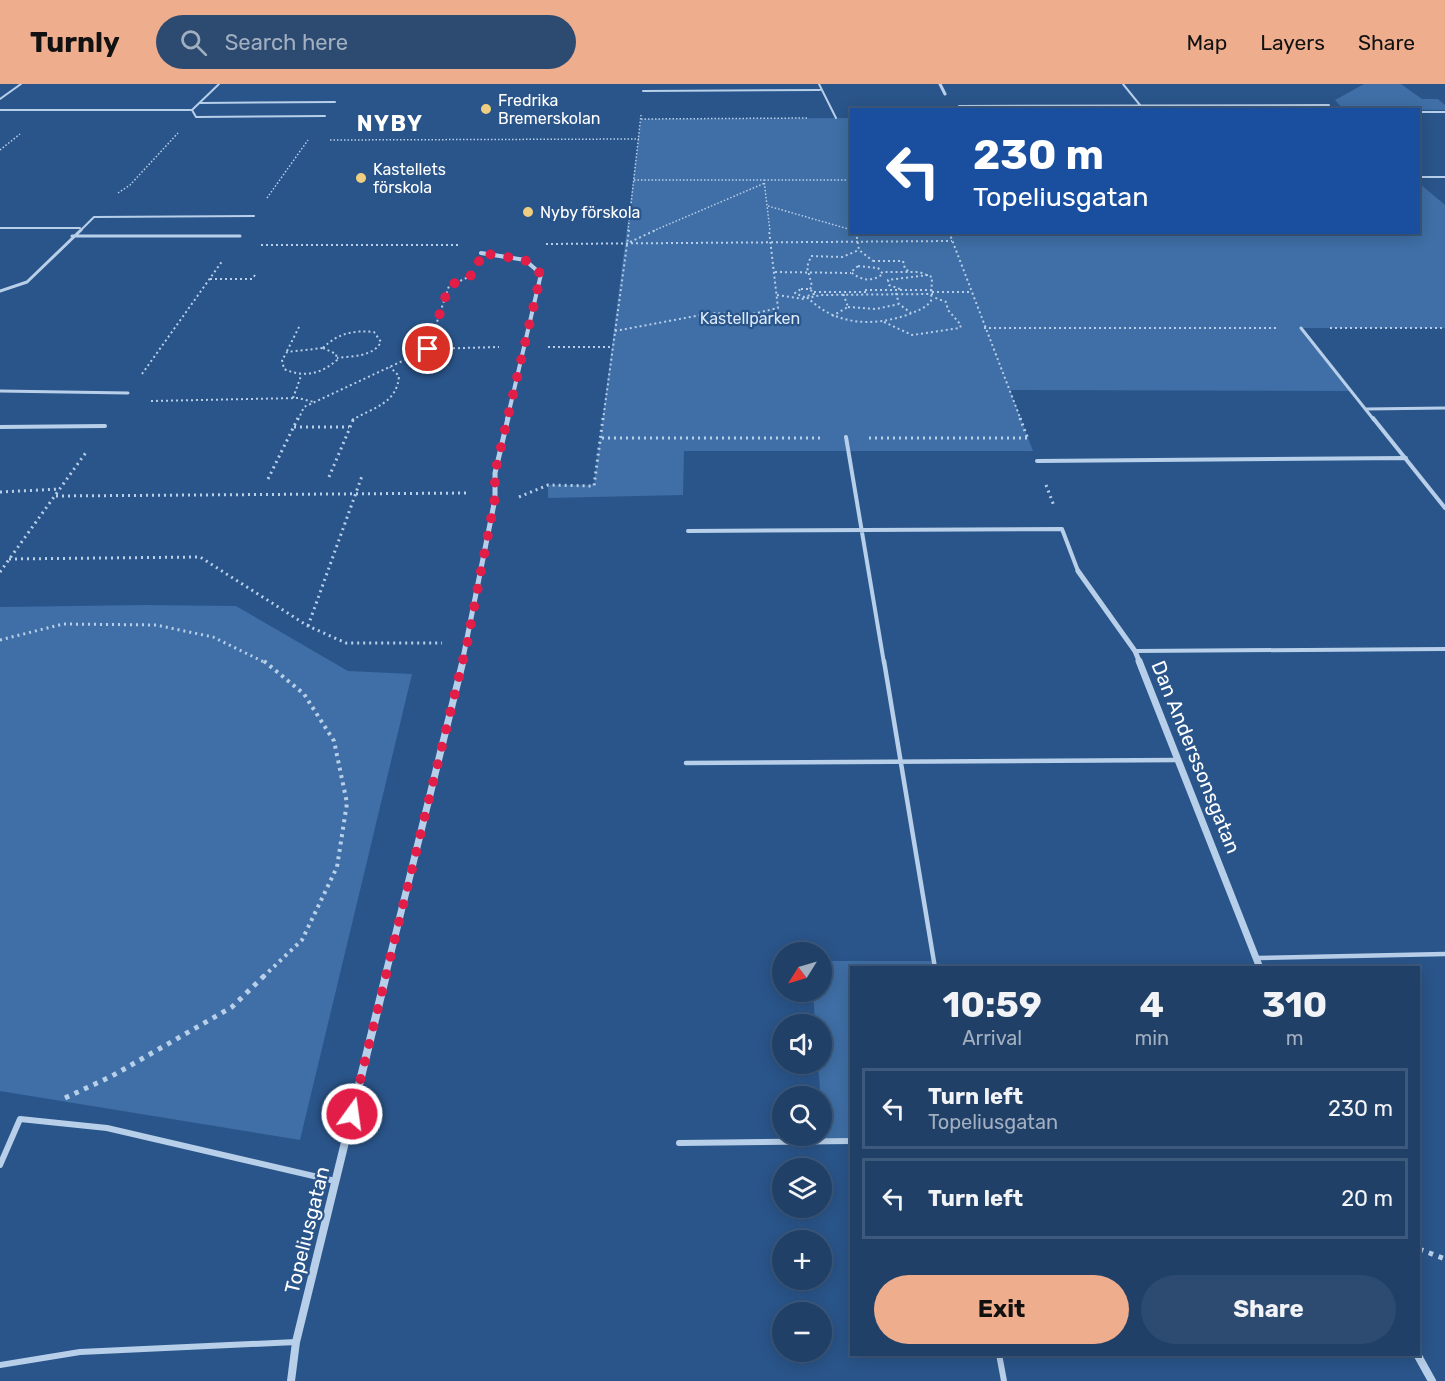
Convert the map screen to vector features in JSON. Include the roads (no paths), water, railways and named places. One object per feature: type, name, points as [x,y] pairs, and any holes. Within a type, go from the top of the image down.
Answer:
[{"type":"street","points":[[940,84],[945,94]]},
{"type":"street","name":"Topeliusgatan","points":[[291,1381],[296,1342],[467,644],[495,498],[495,473],[541,274],[525,260],[481,253]]},
{"type":"street","name":"Dan Anderssonsgatan","points":[[1078,570],[1135,651],[1259,966]]},
{"type":"street","points":[[1418,1356],[1432,1381]]},
{"type":"lane","points":[[0,99],[21,84]]},
{"type":"lane","points":[[0,110],[192,110],[219,84]]},
{"type":"lane","points":[[819,84],[836,118]]},
{"type":"lane","points":[[1123,84],[1141,106]]},
{"type":"lane","points":[[643,91],[820,90]]},
{"type":"lane","points":[[199,103],[335,102]]},
{"type":"lane","points":[[959,106],[1329,105]]},
{"type":"lane","points":[[192,110],[196,117],[326,116]]},
{"type":"lane","points":[[1420,112],[1445,112]]},
{"type":"lane","points":[[1420,177],[1445,177]]},
{"type":"lane","points":[[0,291],[27,282],[80,228],[94,217],[254,216]]},
{"type":"lane","points":[[0,228],[80,228]]},
{"type":"lane","points":[[72,236],[240,236]]},
{"type":"lane","points":[[1301,327],[1445,508]]},
{"type":"lane","points":[[0,391],[128,393]]},
{"type":"lane","points":[[1366,409],[1445,408]]},
{"type":"lane","points":[[0,427],[105,426]]},
{"type":"lane","points":[[846,438],[935,966]]},
{"type":"lane","points":[[1037,461],[1406,459]]},
{"type":"lane","points":[[688,531],[1062,529],[1078,570]]},
{"type":"lane","points":[[1135,651],[1445,649]]},
{"type":"lane","points":[[686,763],[1177,760]]},
{"type":"lane","points":[[1257,958],[1445,954]]},
{"type":"lane","points":[[0,1165],[20,1119],[107,1128],[335,1181]]},
{"type":"lane","points":[[679,1143],[850,1141]]},
{"type":"lane","points":[[0,1365],[80,1352],[296,1342]]},
{"type":"lane","points":[[999,1356],[1004,1381]]},
{"type":"place","name":"Fredrika Bremerskolan","points":[[486,109]]},
{"type":"place","name":"Kastellets förskola","points":[[361,178]]},
{"type":"place","name":"Nyby förskola","points":[[528,212]]},
{"type":"district","name":"NYBY","points":[[390,123]]},
{"type":"park label","name":"Kastellparken","points":[[750,318]]}]
